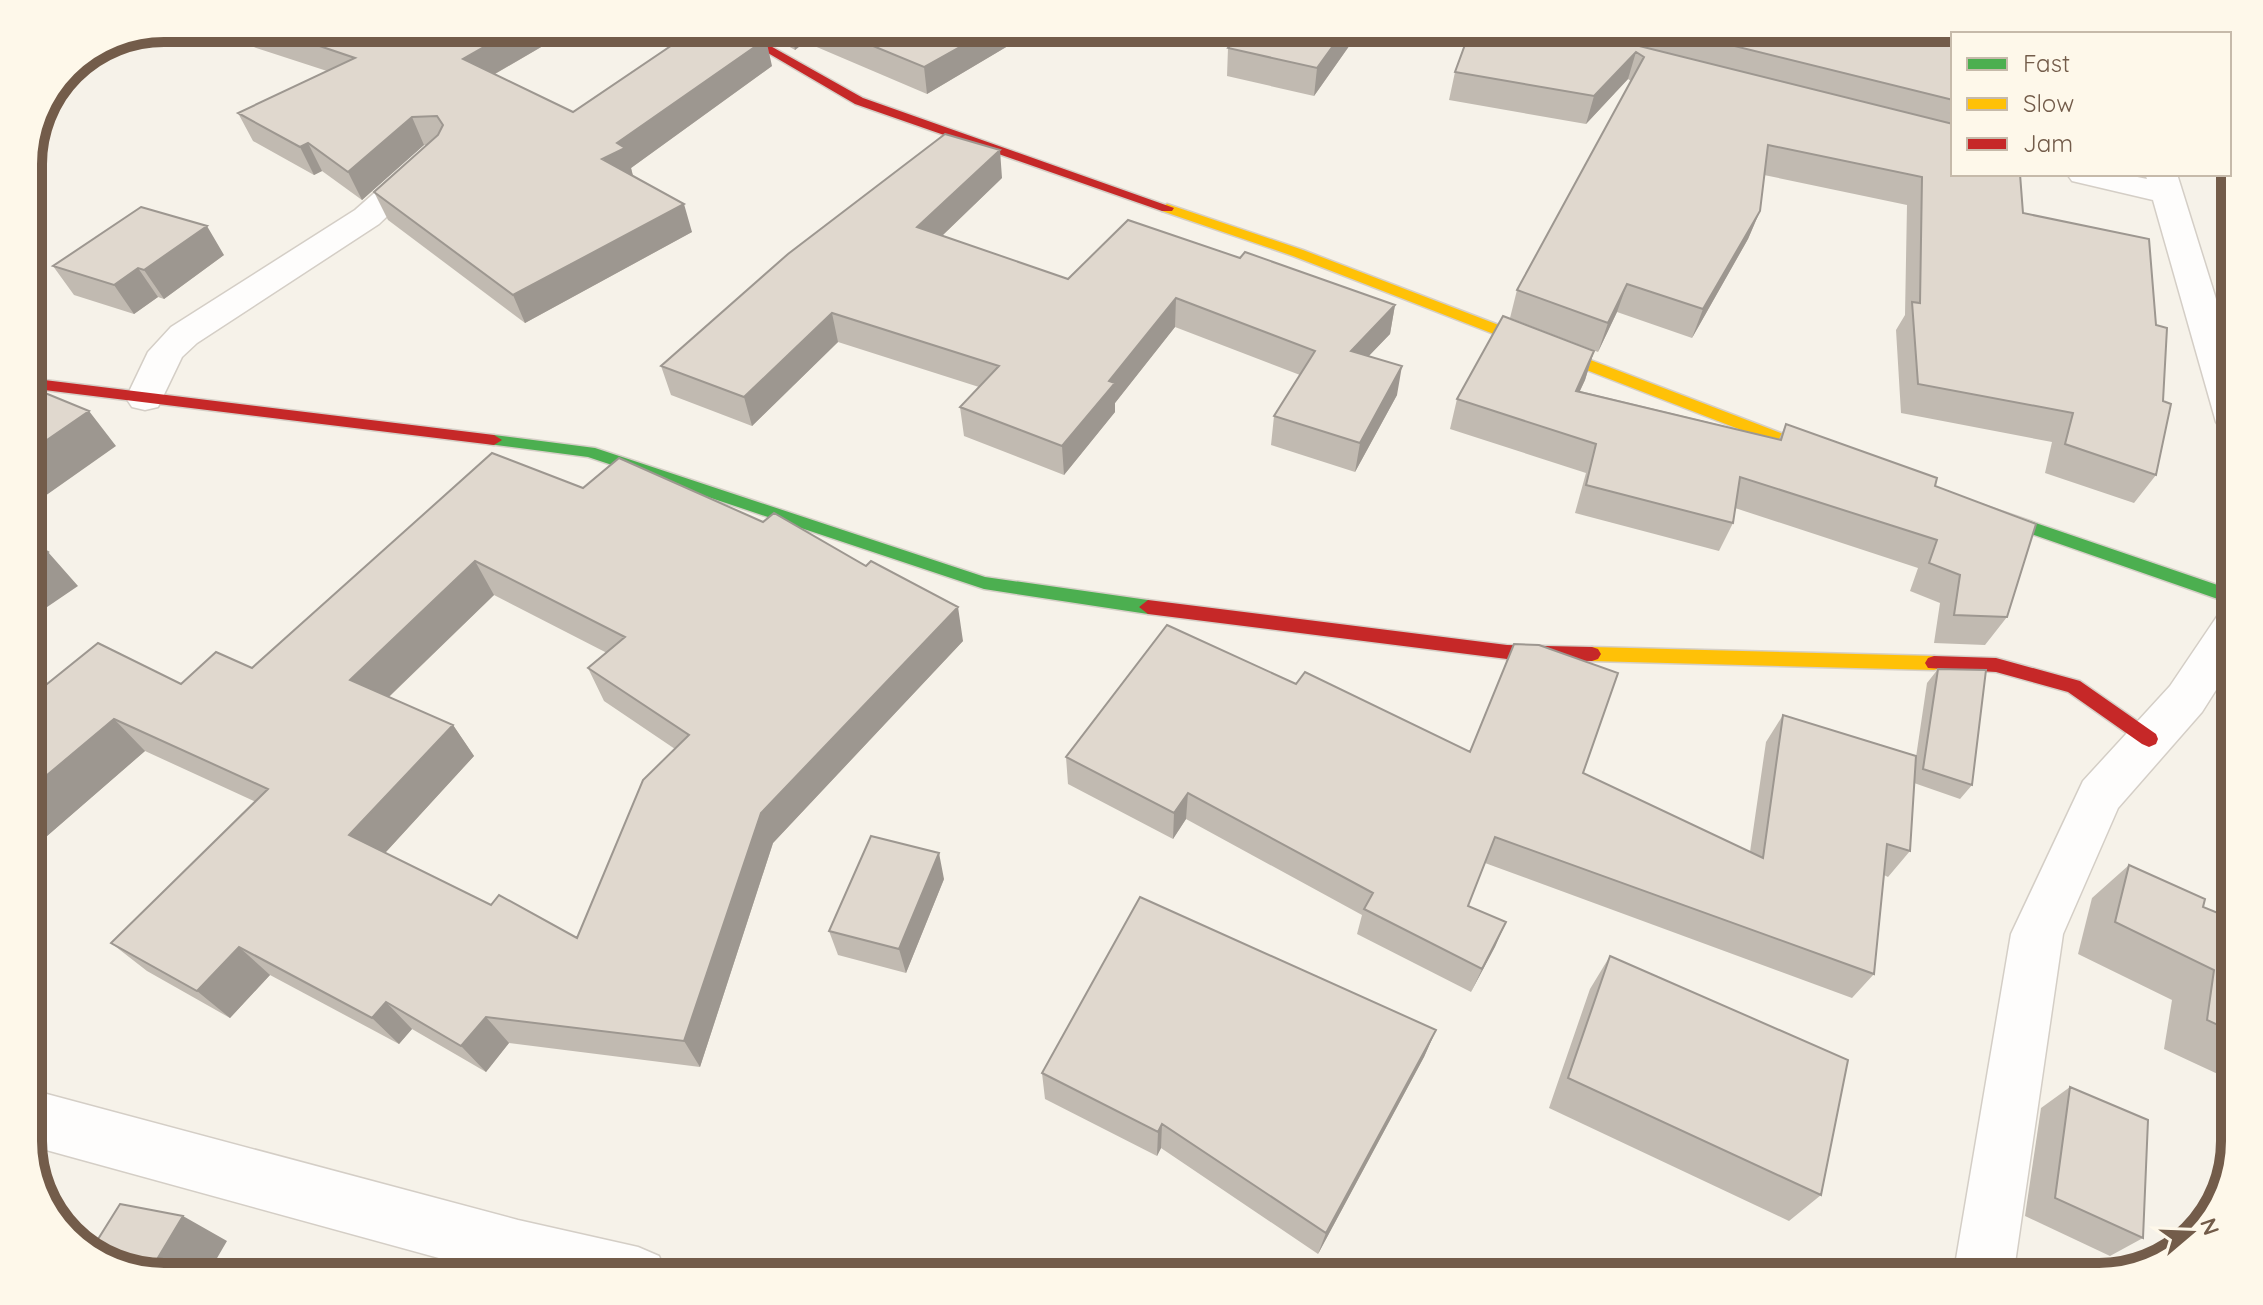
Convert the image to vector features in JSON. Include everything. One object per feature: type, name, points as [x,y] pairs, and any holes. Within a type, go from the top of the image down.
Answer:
[{"type":"street","points":[[755,42],[859,101],[1298,253],[1849,465]]},
{"type":"street","points":[[145,398],[166,352],[184,335],[367,217],[437,154]]},
{"type":"street","points":[[2099,176],[2164,184],[2221,375]]},
{"type":"street","points":[[42,385],[589,452],[984,583],[1096,601],[1507,652],[1996,665],[2074,686],[2149,739]]},
{"type":"street","points":[[1967,506],[2221,593]]},
{"type":"street","points":[[1985,1263],[2037,934],[2100,795],[2186,699],[2221,645]]},
{"type":"street","points":[[42,1121],[576,1263]]},
{"type":"building","points":[[308,42],[493,42],[463,59],[573,112],[677,42],[762,42],[617,143],[625,148],[602,159],[684,204],[513,295],[374,192],[438,135],[443,125],[437,116],[412,117],[348,172],[308,143],[300,147],[238,113],[355,58]]},
{"type":"building","points":[[863,42],[969,42],[924,67]]},
{"type":"building","points":[[1233,42],[1336,42],[1317,68],[1228,48]]},
{"type":"building","points":[[1466,42],[1623,42],[1951,124],[1951,176],[2020,176],[2023,213],[2149,239],[2156,325],[2167,328],[2163,401],[2171,404],[2156,475],[2065,444],[2073,413],[1918,384],[1912,302],[1920,303],[1922,177],[1768,145],[1760,211],[1703,309],[1627,284],[1608,323],[1517,290],[1644,57],[1636,52],[1594,96],[1455,72]]},
{"type":"building","points":[[1719,42],[1951,42],[1951,100]]},
{"type":"building","points":[[945,134],[1000,150],[917,227],[1068,279],[1128,220],[1240,258],[1245,252],[1395,305],[1351,351],[1402,366],[1360,443],[1274,416],[1315,351],[1176,298],[1109,381],[1115,383],[1062,446],[960,407],[999,366],[832,313],[744,397],[661,366],[788,254]]},
{"type":"building","points":[[141,207],[207,226],[144,270],[138,268],[114,285],[53,266]]},
{"type":"building","points":[[1503,316],[1594,351],[1576,391],[1781,440],[1786,424],[1937,478],[1935,486],[2036,524],[2007,617],[1954,615],[1960,575],[1929,563],[1937,540],[1740,477],[1733,523],[1586,485],[1596,444],[1457,399]]},
{"type":"building","points":[[42,392],[89,411],[42,443]]},
{"type":"building","points":[[492,453],[583,488],[619,458],[763,522],[774,513],[866,566],[871,561],[958,607],[761,813],[684,1041],[486,1017],[461,1046],[386,1002],[372,1018],[239,947],[197,991],[111,943],[268,789],[114,719],[42,779],[42,681],[47,684],[98,643],[181,684],[216,652],[252,668]],"holes":[[[475,561],[625,637],[588,668],[689,735],[643,780],[577,938],[499,895],[491,905],[349,835],[453,725],[350,680]]]},
{"type":"building","points":[[1167,625],[1296,684],[1305,672],[1470,752],[1514,644],[1539,645],[1618,673],[1583,773],[1763,858],[1783,715],[1916,756],[1910,851],[1887,844],[1874,974],[1495,837],[1468,906],[1506,922],[1482,969],[1364,909],[1373,893],[1188,793],[1174,813],[1066,757]]},
{"type":"building","points":[[1938,669],[1986,670],[1972,785],[1923,769]]},
{"type":"building","points":[[871,836],[939,853],[899,949],[829,931]]},
{"type":"building","points":[[2129,865],[2205,899],[2203,907],[2221,914],[2221,1026],[2207,1020],[2214,970],[2115,922]]},
{"type":"building","points":[[1140,897],[1436,1030],[1326,1233],[1162,1124],[1158,1132],[1042,1073]]},
{"type":"building","points":[[1610,956],[1848,1060],[1821,1195],[1568,1078]]},
{"type":"building","points":[[2070,1087],[2148,1120],[2143,1238],[2055,1198]]},
{"type":"building","points":[[120,1204],[183,1216],[155,1262],[117,1254],[96,1242]]},
{"type":"traffic: fast","points":[[494,440],[589,452],[984,583],[1148,607]]},
{"type":"traffic: fast","points":[[1980,510],[2221,593]]},
{"type":"traffic: slow","points":[[1167,208],[1298,253],[1835,460]]},
{"type":"traffic: slow","points":[[1592,654],[1934,663]]},
{"type":"traffic: jam","points":[[755,42],[859,101],[1167,208]]},
{"type":"traffic: jam","points":[[42,385],[494,440]]},
{"type":"traffic: jam","points":[[1148,607],[1507,652],[1592,654]]},
{"type":"traffic: jam","points":[[1934,663],[1996,665],[2074,686],[2149,739]]}]
